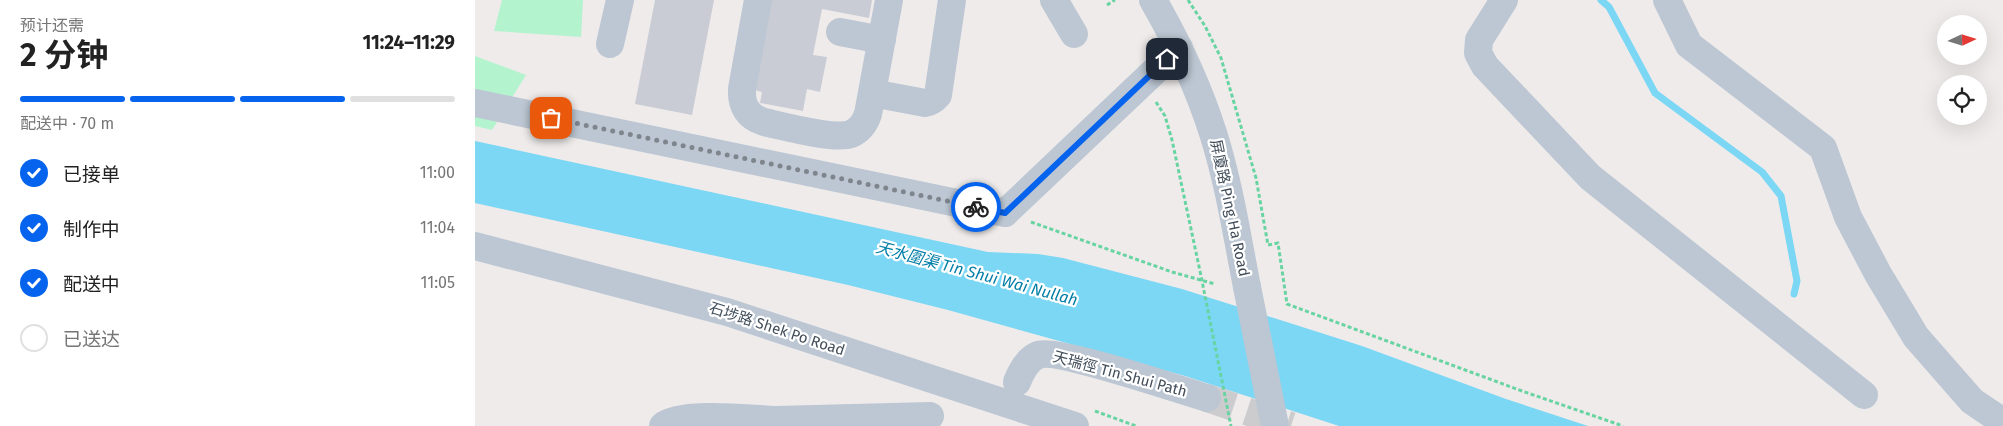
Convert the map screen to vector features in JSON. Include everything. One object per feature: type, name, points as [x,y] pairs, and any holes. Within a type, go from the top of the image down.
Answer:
[{"type":"street","points":[[610,44],[620,0]]},
{"type":"street","points":[[758,0],[742,89],[743,104],[751,116],[764,122],[843,136],[856,131],[865,120],[872,93],[889,0]]},
{"type":"street","points":[[872,93],[925,103],[935,99],[938,95],[952,0]]},
{"type":"street","points":[[1054,0],[1074,34]]},
{"type":"street","name":"屏廈路 Ping Ha Road","points":[[1153,0],[1179,48],[1213,133],[1225,182],[1275,426]]},
{"type":"street","points":[[1504,0],[1479,40],[1478,53],[1485,66],[1590,177],[1864,395]]},
{"type":"street","points":[[1667,0],[1689,45],[1823,148],[1848,217],[1878,274],[1916,336],[1972,402],[2003,422]]},
{"type":"street","points":[[840,32],[882,40]]},
{"type":"street","points":[[475,103],[1005,213],[1179,48]]},
{"type":"street","name":"石埗路 Shek Po Road","points":[[475,246],[727,312],[1075,426]]},
{"type":"street","name":"天瑞徑 Tin Shui Path","points":[[1017,382],[1028,363],[1038,355],[1054,354],[1207,398]]},
{"type":"street","points":[[663,426],[667,422],[683,417],[775,423],[929,421],[943,383]]},
{"type":"path","points":[[1107,5],[1115,0]]},
{"type":"path","points":[[1153,98],[1165,116],[1172,140],[1231,426]]},
{"type":"path","points":[[1005,213],[1172,272],[1215,284]]},
{"type":"path","points":[[1269,245],[1278,243],[1287,304],[1522,392],[1623,426]]},
{"type":"green space","points":[[502,0],[583,0],[581,37],[494,31]]},
{"type":"green space","points":[[475,56],[526,75],[492,130],[475,126]]},
{"type":"water","name":"天水圍渠 Tin Shui Wai Nullah","points":[[475,141],[988,252],[1038,254],[1063,258],[1182,289],[1362,346],[1506,399],[1588,426],[1339,426],[1185,376],[948,310],[848,285],[475,203]]},
{"type":"building","points":[[655,0],[714,0],[692,115],[635,104]]},
{"type":"building","points":[[767,0],[872,0],[869,18],[822,9],[813,55],[827,57],[820,92],[807,89],[803,111],[760,103],[762,92],[750,89]]},
{"type":"waterway","points":[[1601,0],[1609,7],[1655,93],[1762,172],[1781,196],[1797,281],[1794,294]]},
{"type":"tunnel","points":[[1207,398],[1291,426]]},
{"type":"way so far","points":[[551,118],[976,207]]},
{"type":"route","points":[[976,207],[1005,213],[1167,59]]}]
